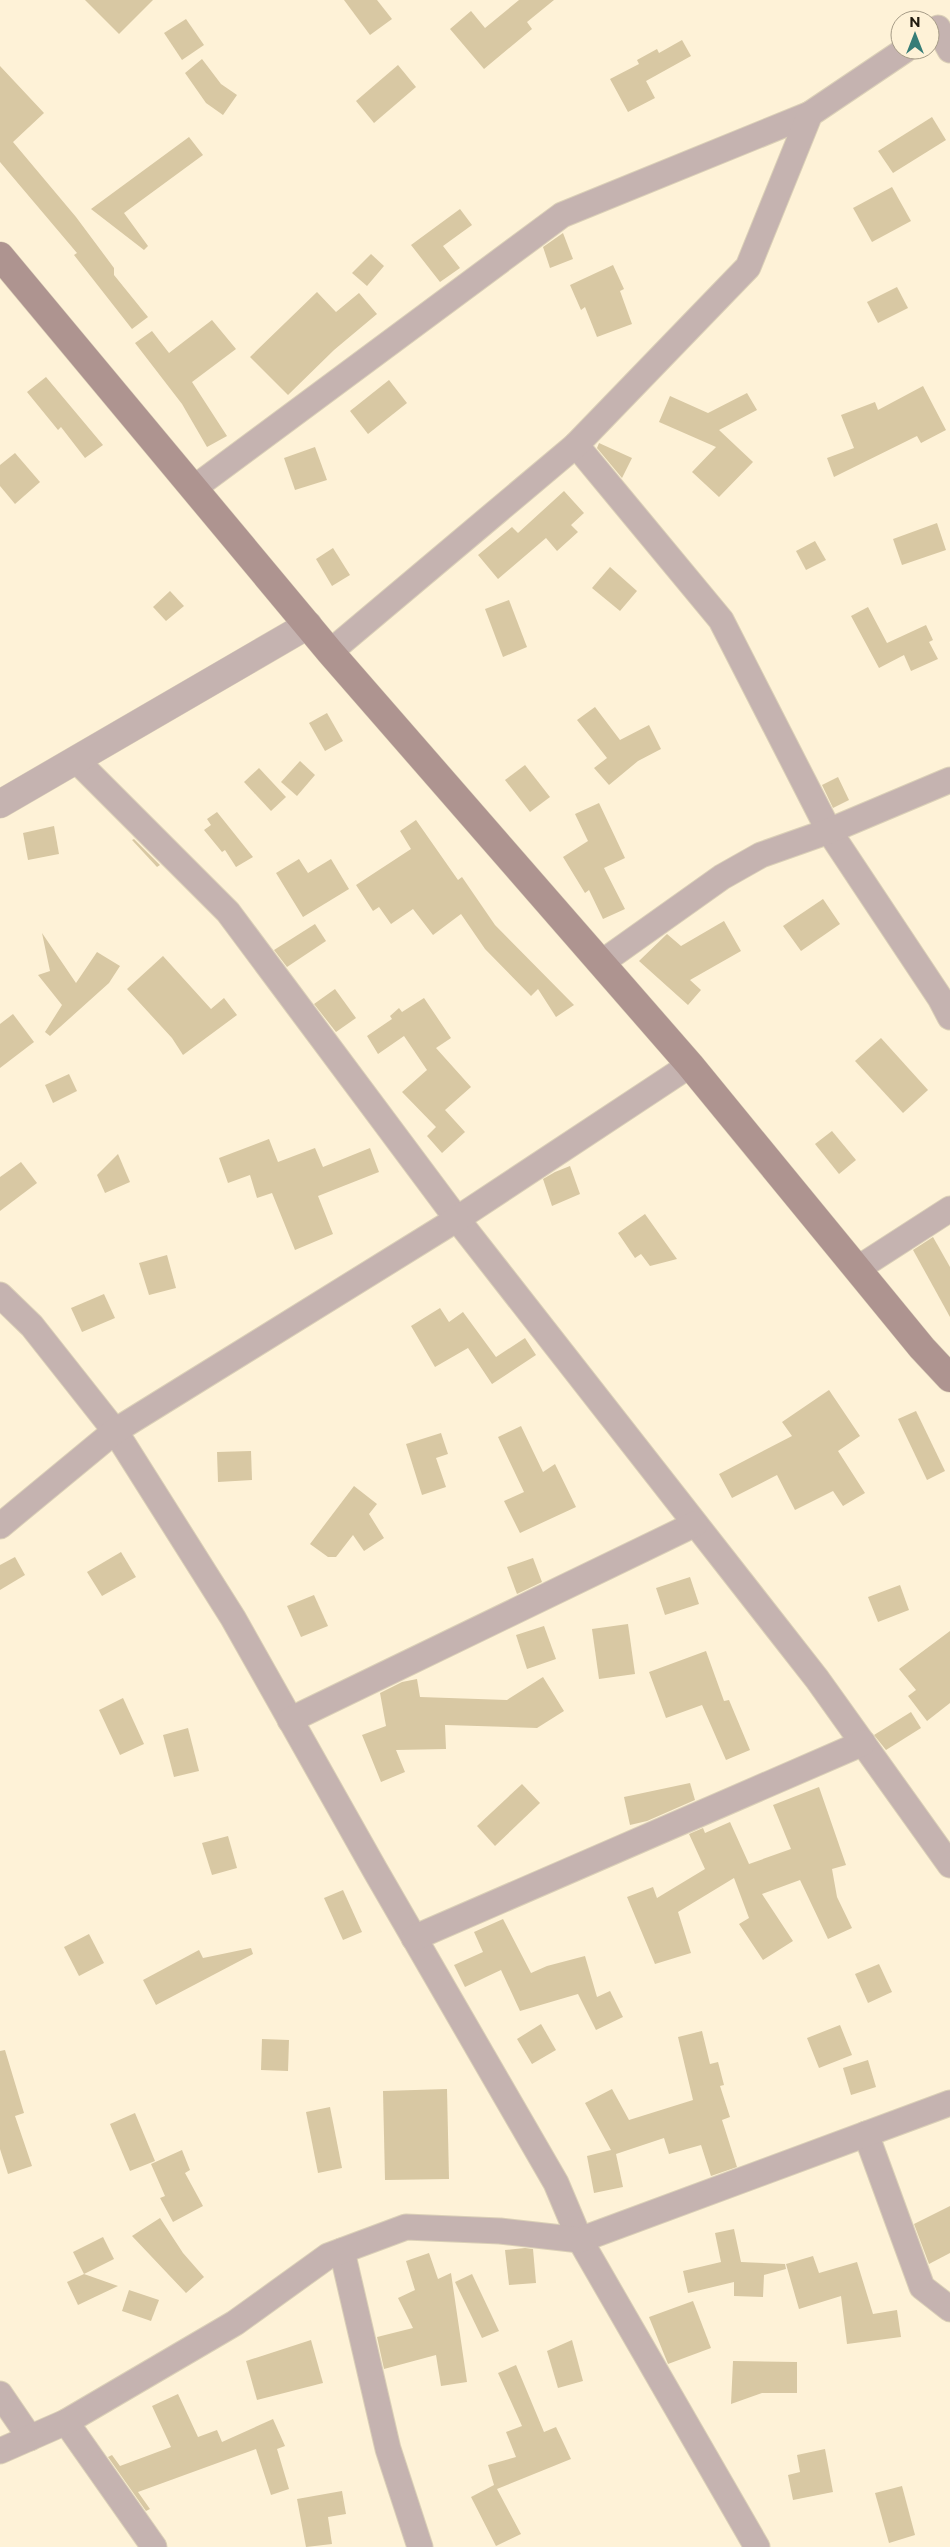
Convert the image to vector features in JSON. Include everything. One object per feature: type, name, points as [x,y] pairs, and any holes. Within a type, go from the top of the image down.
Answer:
[{"type":"main road","points":[[0,256],[330,652],[690,1065],[922,1348],[950,1378]]},
{"type":"main road","points":[[922,1348],[950,1399]]},
{"type":"street","points":[[940,29],[950,50]]},
{"type":"street","points":[[194,488],[562,214],[810,114],[890,60]]},
{"type":"street","points":[[330,652],[576,445],[748,267],[810,114]]},
{"type":"street","points":[[576,445],[722,620],[829,831],[946,999]]},
{"type":"street","points":[[0,804],[308,625]]},
{"type":"street","points":[[76,760],[228,912],[457,1219],[817,1679],[950,1865]]},
{"type":"street","points":[[600,963],[722,877],[761,855],[829,831],[950,780]]},
{"type":"street","points":[[0,1526],[115,1431],[457,1219],[690,1065]]},
{"type":"street","points":[[857,1269],[950,1209]]},
{"type":"street","points":[[0,1295],[32,1326],[115,1431],[233,1618],[414,1938],[556,2183],[580,2240],[757,2547]]},
{"type":"street","points":[[290,1720],[695,1524]]},
{"type":"street","points":[[414,1938],[863,1743]]},
{"type":"street","points":[[0,2451],[66,2422],[235,2323],[328,2256],[406,2227],[500,2230],[580,2240],[950,2103]]},
{"type":"street","points":[[866,2134],[922,2287],[950,2309]]},
{"type":"street","points":[[342,2251],[388,2448],[420,2547]]},
{"type":"street","points":[[0,2394],[30,2438]]},
{"type":"street","points":[[66,2422],[154,2547]]},
{"type":"building","points":[[85,0],[153,0],[119,34]]},
{"type":"building","points":[[344,0],[377,0],[392,19],[370,35]]},
{"type":"building","points":[[519,0],[554,0],[527,22],[532,29],[484,69],[450,29],[471,11],[485,28]]},
{"type":"building","points":[[186,19],[204,45],[182,60],[164,33]]},
{"type":"building","points":[[682,40],[691,56],[646,81],[655,98],[628,112],[610,79],[639,64],[637,60],[657,49],[659,53]]},
{"type":"building","points":[[202,59],[221,84],[237,95],[223,115],[206,103],[185,73]]},
{"type":"building","points":[[398,65],[416,87],[374,123],[356,101]]},
{"type":"building","points":[[0,66],[44,113],[13,142],[76,217],[114,268],[114,275],[148,317],[132,329],[74,255],[77,253],[0,162]]},
{"type":"building","points":[[932,117],[946,140],[893,173],[878,151]]},
{"type":"building","points":[[189,137],[203,155],[124,213],[148,246],[144,250],[91,209]]},
{"type":"building","points":[[892,187],[911,221],[872,242],[853,208]]},
{"type":"building","points":[[460,209],[472,225],[443,246],[460,268],[440,282],[411,245]]},
{"type":"building","points":[[563,233],[573,259],[550,268],[543,247]]},
{"type":"building","points":[[371,254],[384,266],[367,286],[352,273]]},
{"type":"building","points":[[613,265],[624,289],[620,291],[632,324],[597,337],[585,307],[581,310],[570,285]]},
{"type":"building","points":[[897,287],[908,308],[878,323],[867,302]]},
{"type":"building","points":[[317,292],[336,312],[359,293],[377,314],[334,350],[288,395],[250,357]]},
{"type":"building","points":[[212,320],[236,349],[192,382],[227,436],[207,447],[182,404],[135,343],[152,331],[169,353]]},
{"type":"building","points":[[46,377],[103,445],[85,458],[61,427],[58,430],[27,392]]},
{"type":"building","points":[[389,380],[407,403],[368,434],[350,411]]},
{"type":"building","points":[[923,386],[946,430],[921,443],[917,436],[834,477],[827,458],[854,448],[841,415],[875,402],[878,410]]},
{"type":"building","points":[[747,393],[757,410],[719,430],[753,462],[719,497],[692,472],[716,447],[659,422],[670,396],[708,413]]},
{"type":"building","points":[[599,443],[632,458],[622,478],[597,448]]},
{"type":"building","points":[[315,447],[327,480],[295,490],[284,458]]},
{"type":"building","points":[[15,453],[40,482],[15,504],[0,486],[0,465]]},
{"type":"building","points":[[564,491],[584,513],[571,525],[578,532],[557,551],[546,538],[498,579],[478,555],[512,527],[518,533]]},
{"type":"building","points":[[937,523],[946,550],[902,565],[893,539]]},
{"type":"building","points":[[815,541],[826,560],[806,570],[796,551]]},
{"type":"building","points":[[333,548],[350,575],[332,586],[316,559]]},
{"type":"building","points":[[610,567],[637,591],[620,611],[592,588]]},
{"type":"building","points":[[170,591],[184,606],[166,621],[153,607]]},
{"type":"building","points":[[509,600],[527,647],[503,657],[485,609]]},
{"type":"building","points":[[868,607],[887,643],[926,625],[933,640],[929,642],[938,659],[911,671],[904,655],[879,668],[851,616]]},
{"type":"building","points":[[595,707],[620,740],[649,725],[661,749],[638,761],[609,785],[594,768],[607,758],[577,720]]},
{"type":"building","points":[[327,713],[343,741],[325,751],[309,723]]},
{"type":"building","points":[[300,761],[315,775],[297,796],[281,782]]},
{"type":"building","points":[[525,765],[550,797],[530,812],[505,780]]},
{"type":"building","points":[[259,768],[286,797],[271,811],[244,782]]},
{"type":"building","points":[[838,777],[849,800],[833,808],[822,785]]},
{"type":"building","points":[[599,803],[625,858],[604,868],[625,909],[603,919],[589,890],[585,893],[563,857],[588,841],[575,814]]},
{"type":"building","points":[[217,812],[253,857],[236,867],[225,850],[222,852],[204,830],[211,825],[207,819]]},
{"type":"building","points":[[416,820],[458,880],[462,877],[495,925],[574,1005],[556,1017],[538,989],[531,996],[485,949],[461,914],[433,935],[413,909],[391,924],[379,907],[373,911],[356,885],[411,849],[400,831]]},
{"type":"building","points":[[54,826],[59,854],[28,860],[23,833]]},
{"type":"building","points":[[134,839],[160,865],[157,867],[132,840]]},
{"type":"building","points":[[299,859],[308,873],[331,859],[349,889],[303,917],[276,873]]},
{"type":"building","points":[[823,899],[840,924],[801,951],[783,926]]},
{"type":"building","points":[[724,921],[741,951],[690,980],[701,990],[688,1005],[639,961],[667,934],[681,946]]},
{"type":"building","points":[[315,924],[326,941],[287,967],[274,950]]},
{"type":"building","points":[[42,933],[76,983],[97,952],[120,966],[109,983],[50,1036],[45,1032],[62,1005],[38,975],[50,971]]},
{"type":"building","points":[[163,956],[211,1009],[224,998],[237,1015],[183,1055],[172,1038],[127,989]]},
{"type":"building","points":[[335,989],[356,1018],[336,1032],[314,1004]]},
{"type":"building","points":[[424,998],[451,1038],[436,1048],[471,1087],[445,1110],[465,1132],[442,1153],[427,1136],[436,1127],[402,1092],[427,1070],[404,1036],[378,1054],[367,1036],[392,1019],[390,1016],[399,1008],[402,1012]]},
{"type":"building","points":[[13,1014],[34,1042],[0,1068],[0,1024]]},
{"type":"building","points":[[881,1038],[928,1090],[903,1113],[855,1061]]},
{"type":"building","points":[[69,1074],[77,1091],[53,1103],[45,1085]]},
{"type":"building","points":[[832,1131],[856,1160],[839,1174],[815,1144]]},
{"type":"building","points":[[269,1139],[278,1162],[315,1148],[323,1167],[370,1148],[379,1172],[318,1196],[333,1234],[295,1250],[272,1193],[257,1198],[250,1175],[228,1183],[219,1158]]},
{"type":"building","points":[[118,1154],[130,1182],[105,1193],[97,1175]]},
{"type":"building","points":[[21,1162],[37,1183],[0,1211],[0,1177]]},
{"type":"building","points":[[570,1166],[580,1194],[552,1206],[543,1179]]},
{"type":"building","points":[[645,1214],[677,1259],[650,1266],[641,1254],[635,1258],[618,1233]]},
{"type":"building","points":[[933,1237],[950,1267],[950,1317],[913,1250]]},
{"type":"building","points":[[167,1255],[176,1288],[149,1295],[139,1263]]},
{"type":"building","points":[[104,1294],[115,1318],[82,1332],[71,1308]]},
{"type":"building","points":[[440,1308],[449,1322],[463,1312],[496,1357],[525,1338],[536,1355],[492,1384],[468,1348],[435,1367],[411,1326]]},
{"type":"building","points":[[829,1390],[860,1436],[838,1451],[865,1493],[843,1506],[833,1491],[795,1510],[777,1475],[732,1498],[719,1474],[792,1436],[782,1422]]},
{"type":"building","points":[[916,1411],[945,1471],[927,1480],[898,1419]]},
{"type":"building","points":[[521,1426],[543,1472],[555,1464],[576,1507],[520,1533],[504,1501],[524,1492],[498,1437]]},
{"type":"building","points":[[441,1433],[448,1454],[436,1458],[446,1487],[422,1495],[406,1444]]},
{"type":"building","points":[[251,1451],[252,1480],[218,1482],[217,1452]]},
{"type":"building","points":[[354,1486],[377,1504],[369,1514],[384,1538],[364,1551],[353,1535],[336,1557],[328,1557],[310,1544]]},
{"type":"building","points":[[121,1552],[136,1577],[102,1596],[87,1572]]},
{"type":"building","points":[[15,1557],[25,1575],[0,1590],[0,1565]]},
{"type":"building","points":[[533,1558],[542,1582],[517,1594],[507,1567]]},
{"type":"building","points":[[690,1577],[699,1604],[665,1615],[656,1588]]},
{"type":"building","points":[[900,1585],[909,1610],[878,1622],[868,1597]]},
{"type":"building","points":[[314,1595],[328,1626],[301,1637],[287,1606]]},
{"type":"building","points":[[628,1624],[635,1674],[599,1679],[592,1629]]},
{"type":"building","points":[[544,1626],[556,1659],[527,1669],[516,1635]]},
{"type":"building","points":[[950,1631],[950,1703],[927,1721],[908,1696],[916,1690],[899,1669]]},
{"type":"building","points":[[706,1651],[724,1701],[729,1700],[750,1750],[726,1760],[702,1705],[666,1718],[649,1672]]},
{"type":"building","points":[[543,1677],[564,1711],[537,1728],[445,1725],[446,1749],[396,1750],[405,1772],[381,1782],[362,1735],[386,1726],[380,1693],[402,1682],[417,1679],[420,1697],[507,1700]]},
{"type":"building","points":[[123,1698],[144,1744],[120,1755],[99,1710]]},
{"type":"building","points":[[911,1712],[921,1728],[886,1750],[874,1735]]},
{"type":"building","points":[[188,1728],[199,1771],[174,1777],[163,1735]]},
{"type":"building","points":[[690,1783],[695,1800],[647,1821],[630,1825],[624,1797]]},
{"type":"building","points":[[522,1784],[540,1803],[495,1846],[477,1826]]},
{"type":"building","points":[[819,1787],[846,1865],[832,1869],[837,1897],[852,1928],[828,1939],[800,1880],[762,1894],[793,1941],[763,1960],[739,1924],[749,1918],[734,1878],[678,1912],[691,1953],[655,1964],[627,1897],[653,1887],[657,1898],[705,1869],[689,1834],[703,1828],[705,1833],[730,1822],[749,1864],[791,1849],[773,1805]]},
{"type":"building","points":[[228,1836],[237,1868],[212,1875],[202,1843]]},
{"type":"building","points":[[343,1890],[362,1932],[343,1940],[324,1898]]},
{"type":"building","points":[[503,1919],[531,1973],[547,1966],[585,1956],[597,1997],[610,1991],[623,2017],[596,2030],[578,1994],[520,2011],[501,1970],[465,1987],[454,1965],[483,1952],[474,1932]]},
{"type":"building","points":[[89,1934],[104,1963],[79,1976],[64,1947]]},
{"type":"building","points":[[251,1948],[253,1954],[156,2005],[143,1980],[199,1950],[203,1958]]},
{"type":"building","points":[[879,1964],[892,1992],[868,2003],[855,1974]]},
{"type":"building","points":[[541,2024],[556,2050],[532,2064],[517,2039]]},
{"type":"building","points":[[840,2025],[852,2055],[819,2068],[807,2038]]},
{"type":"building","points":[[702,2031],[710,2064],[718,2062],[724,2085],[720,2086],[730,2117],[722,2120],[737,2167],[711,2176],[701,2145],[669,2154],[664,2138],[616,2154],[623,2187],[594,2193],[587,2156],[611,2150],[585,2103],[612,2089],[629,2120],[693,2100],[678,2037]]},
{"type":"building","points":[[262,2039],[289,2040],[288,2071],[261,2070]]},
{"type":"building","points":[[5,2050],[24,2113],[15,2116],[32,2166],[8,2174],[0,2149],[0,2051]]},
{"type":"building","points":[[868,2060],[876,2087],[851,2095],[843,2068]]},
{"type":"building","points":[[447,2089],[449,2179],[385,2180],[383,2091]]},
{"type":"building","points":[[330,2107],[342,2168],[318,2173],[306,2112]]},
{"type":"building","points":[[135,2113],[155,2161],[130,2171],[110,2124]]},
{"type":"building","points":[[182,2150],[190,2170],[185,2173],[203,2206],[173,2222],[160,2198],[165,2196],[151,2164]]},
{"type":"building","points":[[950,2206],[950,2253],[929,2264],[914,2224]]},
{"type":"building","points":[[160,2218],[183,2253],[204,2277],[186,2293],[132,2236]]},
{"type":"building","points":[[734,2229],[741,2262],[785,2264],[786,2269],[764,2275],[763,2297],[734,2296],[734,2282],[688,2293],[683,2271],[721,2262],[715,2233]]},
{"type":"building","points":[[103,2237],[114,2259],[84,2274],[73,2252]]},
{"type":"building","points":[[533,2249],[536,2283],[509,2285],[505,2250]]},
{"type":"building","points":[[429,2253],[438,2279],[451,2273],[467,2382],[441,2386],[436,2355],[384,2369],[377,2337],[413,2328],[398,2298],[415,2290],[406,2261]]},
{"type":"building","points":[[813,2256],[819,2273],[857,2262],[873,2314],[897,2310],[901,2337],[847,2344],[841,2296],[799,2309],[786,2264]]},
{"type":"building","points":[[84,2274],[118,2286],[78,2305],[67,2282]]},
{"type":"building","points":[[472,2274],[499,2331],[482,2338],[455,2282]]},
{"type":"building","points":[[129,2290],[159,2300],[151,2321],[122,2311]]},
{"type":"building","points":[[693,2301],[711,2348],[668,2364],[649,2317]]},
{"type":"building","points":[[311,2340],[323,2383],[257,2400],[246,2361]]},
{"type":"building","points":[[572,2340],[583,2381],[558,2388],[547,2351]]},
{"type":"building","points":[[733,2361],[797,2362],[797,2393],[762,2393],[731,2404]]},
{"type":"building","points":[[516,2365],[544,2432],[556,2427],[571,2459],[497,2489],[521,2534],[496,2546],[471,2497],[494,2485],[488,2465],[516,2457],[506,2432],[522,2426],[498,2373]]},
{"type":"building","points":[[178,2394],[198,2437],[217,2430],[222,2442],[273,2419],[285,2446],[277,2449],[289,2489],[271,2495],[256,2449],[138,2492],[150,2509],[146,2511],[108,2457],[112,2455],[120,2466],[171,2447],[152,2406]]},
{"type":"building","points":[[825,2449],[833,2492],[793,2500],[788,2475],[800,2472],[797,2455]]},
{"type":"building","points":[[902,2486],[915,2535],[889,2543],[875,2493]]},
{"type":"building","points":[[342,2491],[346,2514],[328,2517],[332,2544],[306,2547],[297,2499]]}]
